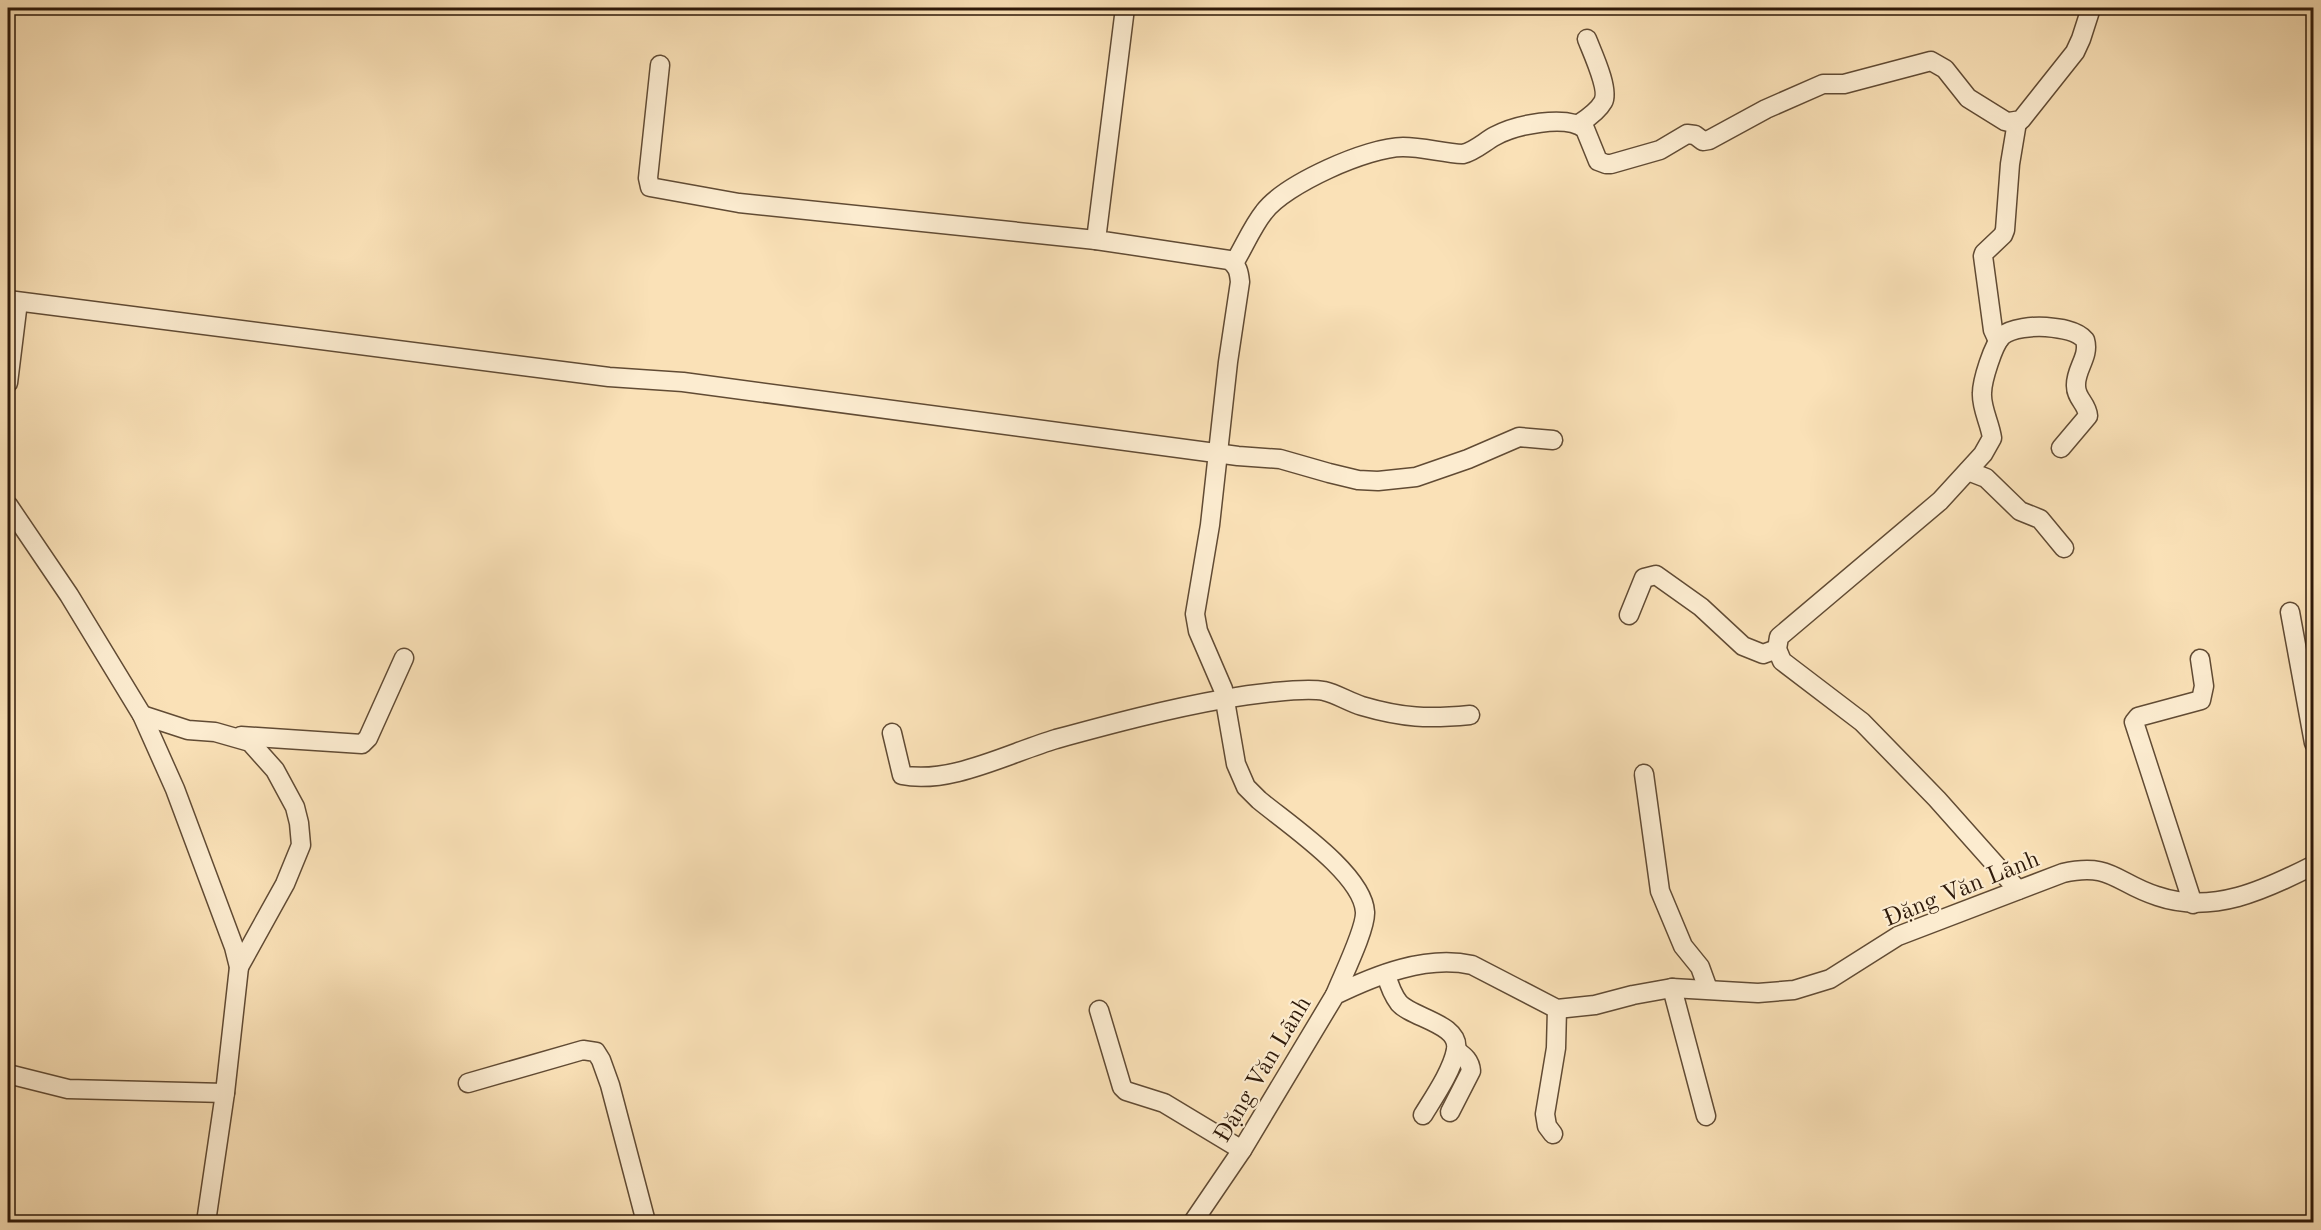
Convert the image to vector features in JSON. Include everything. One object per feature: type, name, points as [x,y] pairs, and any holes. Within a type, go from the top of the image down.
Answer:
[{"type":"street","points":[[1096,240],[1125,8]]},
{"type":"street","points":[[1234,263],[1264,212],[1277,199],[1301,183],[1334,166],[1375,152],[1400,147],[1462,154],[1472,151],[1494,136],[1523,125],[1573,123],[1579,124],[1588,134],[1598,161],[1611,164],[1660,150],[1687,134],[1695,135],[1703,141],[1708,140],[1766,109],[1823,84],[1844,84],[1931,62],[1941,65],[1968,98],[2005,121],[2017,122],[2021,120],[2075,52],[2091,8]]},
{"type":"street","points":[[1579,124],[1595,112],[1605,100],[1604,87],[1587,39]]},
{"type":"street","points":[[660,65],[648,178],[650,187],[739,203],[1096,240],[1229,260],[1234,263],[1239,271],[1240,282],[1217,453],[1210,525],[1195,614],[1198,631],[1225,699],[1233,750],[1246,787],[1345,873],[1363,902],[1365,912],[1362,927],[1335,995]]},
{"type":"street","points":[[1998,341],[1993,330],[1983,256],[2004,235],[2010,164],[2017,122]]},
{"type":"street","points":[[8,383],[13,301],[609,377],[683,382],[1217,453],[1269,457],[1358,480],[1378,481],[1416,477],[1468,459],[1519,437],[1553,440]]},
{"type":"street","points":[[2018,890],[1937,799],[1862,722],[1782,662],[1777,649],[1779,637],[1940,501],[1983,454],[1992,438],[1982,393],[1985,377],[1998,341],[2006,333],[2039,327],[2077,333],[2085,340],[2086,352],[2076,385],[2078,397],[2087,408],[2088,416],[2061,448]]},
{"type":"street","points":[[1968,471],[1986,478],[2020,511],[2040,519],[2064,548]]},
{"type":"street","points":[[8,505],[69,595],[142,715],[176,789],[234,946],[239,967],[225,1093],[206,1222]]},
{"type":"street","points":[[1629,615],[1644,578],[1656,576],[1701,607],[1743,646],[1763,654],[1777,649]]},
{"type":"street","points":[[2290,612],[2313,743]]},
{"type":"street","points":[[142,715],[188,730],[362,744],[368,738],[404,658]]},
{"type":"street","points":[[2193,904],[2134,722],[2138,717],[2200,700],[2204,686],[2200,659]]},
{"type":"street","points":[[892,733],[902,775],[937,777],[1054,740],[1138,718],[1225,699],[1322,690],[1361,705],[1410,717],[1433,719],[1470,715]]},
{"type":"street","points":[[232,735],[250,742],[275,770],[295,807],[301,845],[285,884],[239,967]]},
{"type":"street","points":[[1644,774],[1660,891],[1683,946],[1700,967],[1708,989]]},
{"type":"street","name":"Đặng Văn Lãnh","points":[[1193,1222],[1242,1150],[1335,995],[1359,983],[1386,974],[1427,964],[1458,962],[1472,965],[1557,1009],[1595,1005],[1672,988],[1779,993],[1809,987],[1830,979],[1898,936],[2062,873],[2105,871],[2157,896],[2193,904],[2239,897],[2313,865]]},
{"type":"street","points":[[1386,974],[1390,990],[1399,1003],[1410,1012],[1452,1033],[1456,1043],[1456,1050],[1443,1081],[1423,1115]]},
{"type":"street","points":[[1672,988],[1706,1116]]},
{"type":"street","points":[[1553,1134],[1546,1126],[1545,1114],[1556,1048],[1557,1009]]},
{"type":"street","points":[[1099,1010],[1122,1087],[1126,1091],[1164,1103],[1242,1150]]},
{"type":"street","points":[[468,1083],[583,1050],[596,1052],[610,1085],[646,1222]]},
{"type":"street","points":[[1450,1112],[1471,1071],[1471,1064],[1456,1050]]},
{"type":"street","points":[[8,1074],[68,1089],[225,1093]]}]
